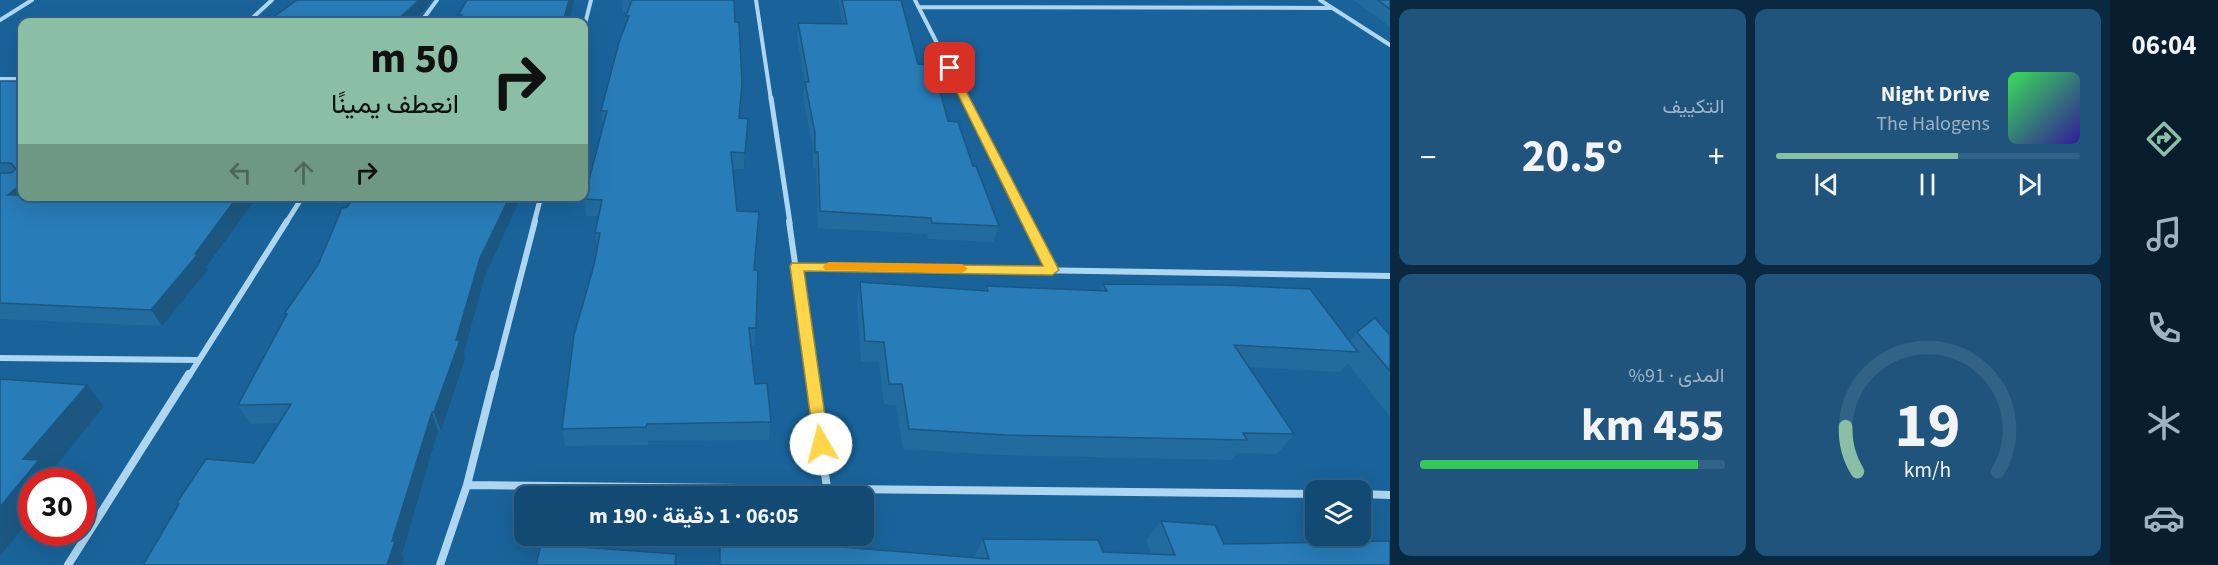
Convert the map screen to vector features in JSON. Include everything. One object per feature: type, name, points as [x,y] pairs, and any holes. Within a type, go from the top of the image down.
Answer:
[{"type":"street","points":[[0,20],[32,0]]},
{"type":"street","points":[[252,18],[272,0]]},
{"type":"street","points":[[424,18],[437,0]]},
{"type":"street","points":[[586,18],[591,0]]},
{"type":"street","points":[[756,0],[827,486]]},
{"type":"street","points":[[915,0],[1052,270]]},
{"type":"street","points":[[1320,0],[1390,45]]},
{"type":"street","points":[[919,7],[1332,8]]},
{"type":"street","points":[[0,79],[18,79]]},
{"type":"street","points":[[68,565],[300,201]]},
{"type":"street","points":[[440,565],[468,485],[540,201]]},
{"type":"street","points":[[796,266],[1390,276]]},
{"type":"street","points":[[0,358],[198,360]]},
{"type":"street","points":[[468,485],[588,486]]},
{"type":"street","points":[[874,489],[1305,494]]},
{"type":"street","points":[[1371,494],[1390,495]]},
{"type":"building","points":[[297,0],[419,0],[399,18],[272,18]]},
{"type":"building","points":[[467,0],[569,0],[564,18],[460,18],[462,15],[458,15]]},
{"type":"building","points":[[632,0],[734,0],[735,22],[739,23],[742,83],[739,118],[748,119],[745,153],[731,152],[737,211],[759,212],[754,270],[758,271],[756,328],[749,328],[755,384],[767,383],[771,422],[647,424],[646,427],[562,429],[574,335],[594,265],[600,233],[595,233],[602,200],[588,199],[588,184],[607,111],[601,111],[619,42],[629,16],[626,16]]},
{"type":"building","points":[[842,0],[901,0],[918,64],[933,65],[948,121],[958,122],[973,166],[976,166],[999,226],[932,223],[931,218],[820,211],[818,152],[815,152],[815,133],[805,82],[809,82],[798,23],[847,24]]},
{"type":"building","points":[[1378,0],[1390,0],[1390,9]]},
{"type":"building","points":[[0,81],[18,81],[18,186],[8,195],[18,195],[18,201],[234,201],[195,254],[198,254],[151,310],[0,303],[0,173],[11,173],[16,169],[11,163],[0,163]]},
{"type":"building","points":[[351,201],[508,201],[480,258],[456,340],[460,340],[434,412],[432,412],[392,541],[395,541],[387,565],[143,565],[179,504],[176,504],[206,459],[254,463],[291,404],[238,405],[287,314],[284,314],[318,265],[342,208],[347,207]]},
{"type":"building","points":[[860,282],[988,291],[986,286],[1107,291],[1103,284],[1221,285],[1310,289],[1358,352],[1234,345],[1294,434],[1243,433],[1247,440],[1006,435],[909,429],[902,384],[889,384],[884,342],[865,341]]},
{"type":"building","points":[[1375,318],[1390,335],[1390,371],[1357,332]]},
{"type":"building","points":[[0,379],[87,385],[23,459],[39,460],[32,468],[18,468],[18,485],[0,507]]},
{"type":"building","points":[[1161,521],[1215,525],[1224,544],[1305,543],[1305,546],[1371,546],[1371,541],[1390,541],[1390,565],[720,565],[720,546],[829,546],[989,559],[983,539],[1098,540],[1103,552],[1175,555]]},
{"type":"building","points":[[541,546],[676,554],[675,565],[536,565]]},
{"type":"slow traffic","points":[[829,267],[962,269]]},
{"type":"route","points":[[821,444],[796,266],[1052,270],[950,68]]}]
